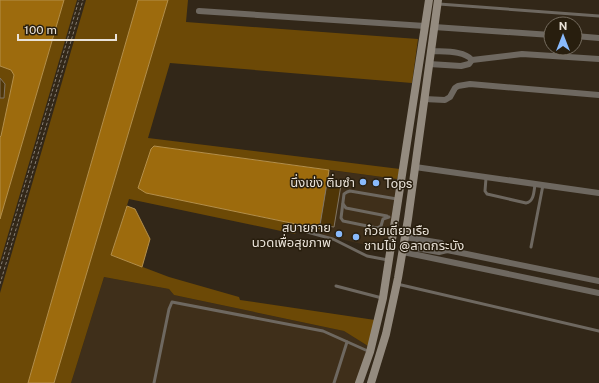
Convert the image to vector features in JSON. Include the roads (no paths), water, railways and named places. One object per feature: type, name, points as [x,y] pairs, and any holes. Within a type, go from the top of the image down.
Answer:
[{"type":"main road","points":[[359,383],[370,352],[384,298],[394,235],[393,217],[399,200],[429,0]]},
{"type":"main road","points":[[371,383],[386,334],[397,284],[438,2]]},
{"type":"main road","points":[[425,26],[434,27]]},
{"type":"main road","points":[[394,235],[405,237]]},
{"type":"main road","points":[[392,244],[403,249]]},
{"type":"street","points":[[199,10],[425,26]]},
{"type":"street","points":[[434,27],[543,34]]},
{"type":"street","points":[[583,37],[599,38]]},
{"type":"street","points":[[431,51],[461,54],[469,56],[472,60]]},
{"type":"street","points":[[429,64],[461,66],[469,64],[472,60],[522,54],[599,59]]},
{"type":"street","points":[[424,99],[444,100],[450,97],[455,88],[458,86],[470,84],[599,94]]},
{"type":"street","points":[[415,167],[599,193]]},
{"type":"street","points":[[405,237],[441,243],[447,250]]},
{"type":"street","points":[[403,249],[439,252],[447,250],[599,281]]},
{"type":"street","points":[[403,249],[599,293]]},
{"type":"lane","points":[[438,2],[599,16]]},
{"type":"lane","points":[[486,178],[485,191],[487,194],[526,203],[529,203],[532,200],[535,184]]},
{"type":"lane","points":[[531,247],[543,185]]},
{"type":"lane","points":[[393,217],[383,219],[381,226],[377,228],[343,221],[341,218],[344,194],[350,191],[399,200]]},
{"type":"lane","points":[[343,203],[346,208],[393,217]]},
{"type":"lane","points":[[307,232],[333,239],[367,256],[390,260]]},
{"type":"lane","points":[[397,284],[599,331]]},
{"type":"lane","points":[[336,286],[384,298]]},
{"type":"lane","points":[[154,383],[169,309],[172,302],[323,331],[370,352]]},
{"type":"lane","points":[[334,383],[347,342]]},
{"type":"place","name":"นึ่งเข่ง ติ่มซำ","points":[[363,182]]},
{"type":"place","name":"Tops","points":[[376,183]]},
{"type":"place","name":"สบายกาย นวดเพื่อสุขภาพ","points":[[339,234]]},
{"type":"place","name":"ก๋วยเตี๋ยวเรือ ชามไม้ @ลาดกระบัง","points":[[356,237]]}]
